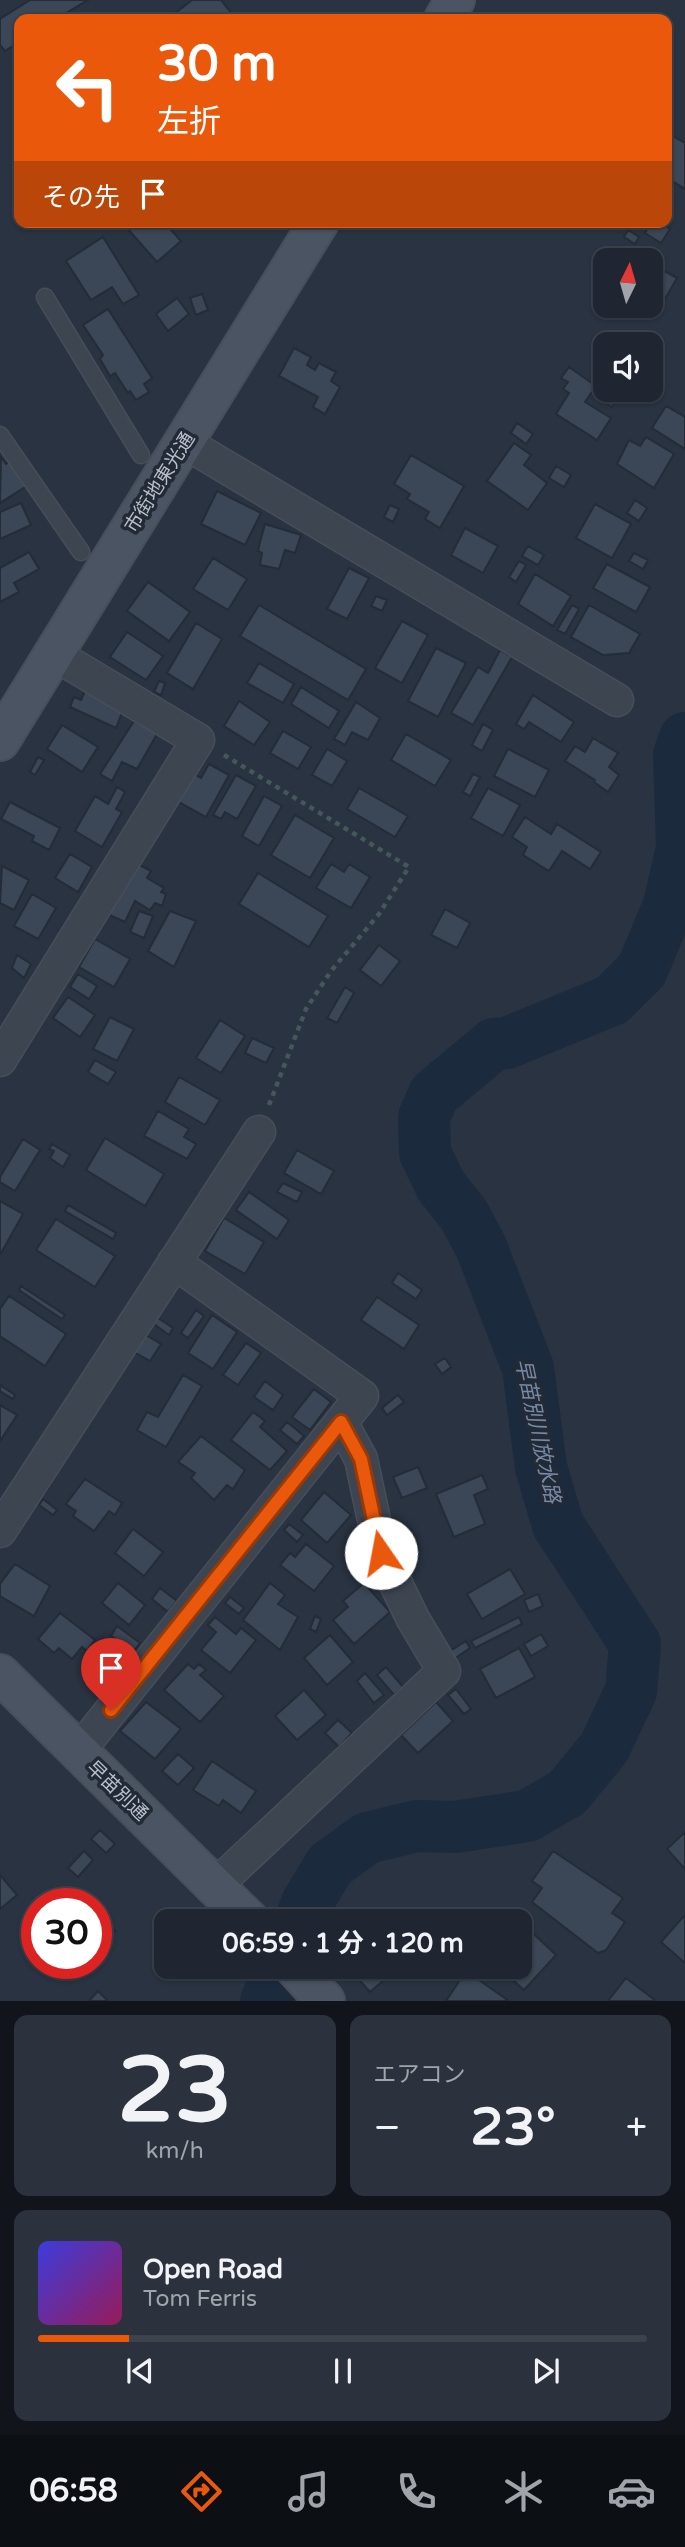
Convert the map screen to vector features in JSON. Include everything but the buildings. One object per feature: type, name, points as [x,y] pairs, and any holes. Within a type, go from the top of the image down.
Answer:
[{"type":"street","name":"市街地東光通","points":[[0,741],[315,228]]},
{"type":"street","points":[[184,442],[617,700]]},
{"type":"street","points":[[0,1060],[198,740],[54,654]]},
{"type":"street","points":[[0,1531],[259,1132]]},
{"type":"street","points":[[78,1752],[362,1396],[174,1262]]},
{"type":"street","points":[[234,1904],[444,1671],[413,1619],[381,1553],[361,1459],[341,1422]]},
{"type":"street","name":"早苗別通","points":[[0,1674],[234,1904]]},
{"type":"lane","points":[[45,297],[141,455]]},
{"type":"lane","points":[[0,435],[81,552]]},
{"type":"path","points":[[198,740],[409,867],[379,914],[331,971],[306,1009],[259,1132]]},
{"type":"waterway","name":"早苗別川放水路","points":[[305,1909],[330,1865],[367,1838],[417,1826],[455,1827],[527,1816],[567,1793],[604,1748],[631,1691],[635,1644],[558,1525],[541,1467],[528,1368],[481,1247],[464,1215],[441,1186],[425,1153],[424,1117],[434,1094],[494,1044],[507,1043],[612,1000],[642,970],[669,905],[682,848],[679,755],[685,738]]},
{"type":"waterway","name":"早苗別川放水路","points":[[266,2001],[276,1979]]},
{"type":"route","points":[[111,1710],[341,1422],[361,1459],[381,1553]]}]
